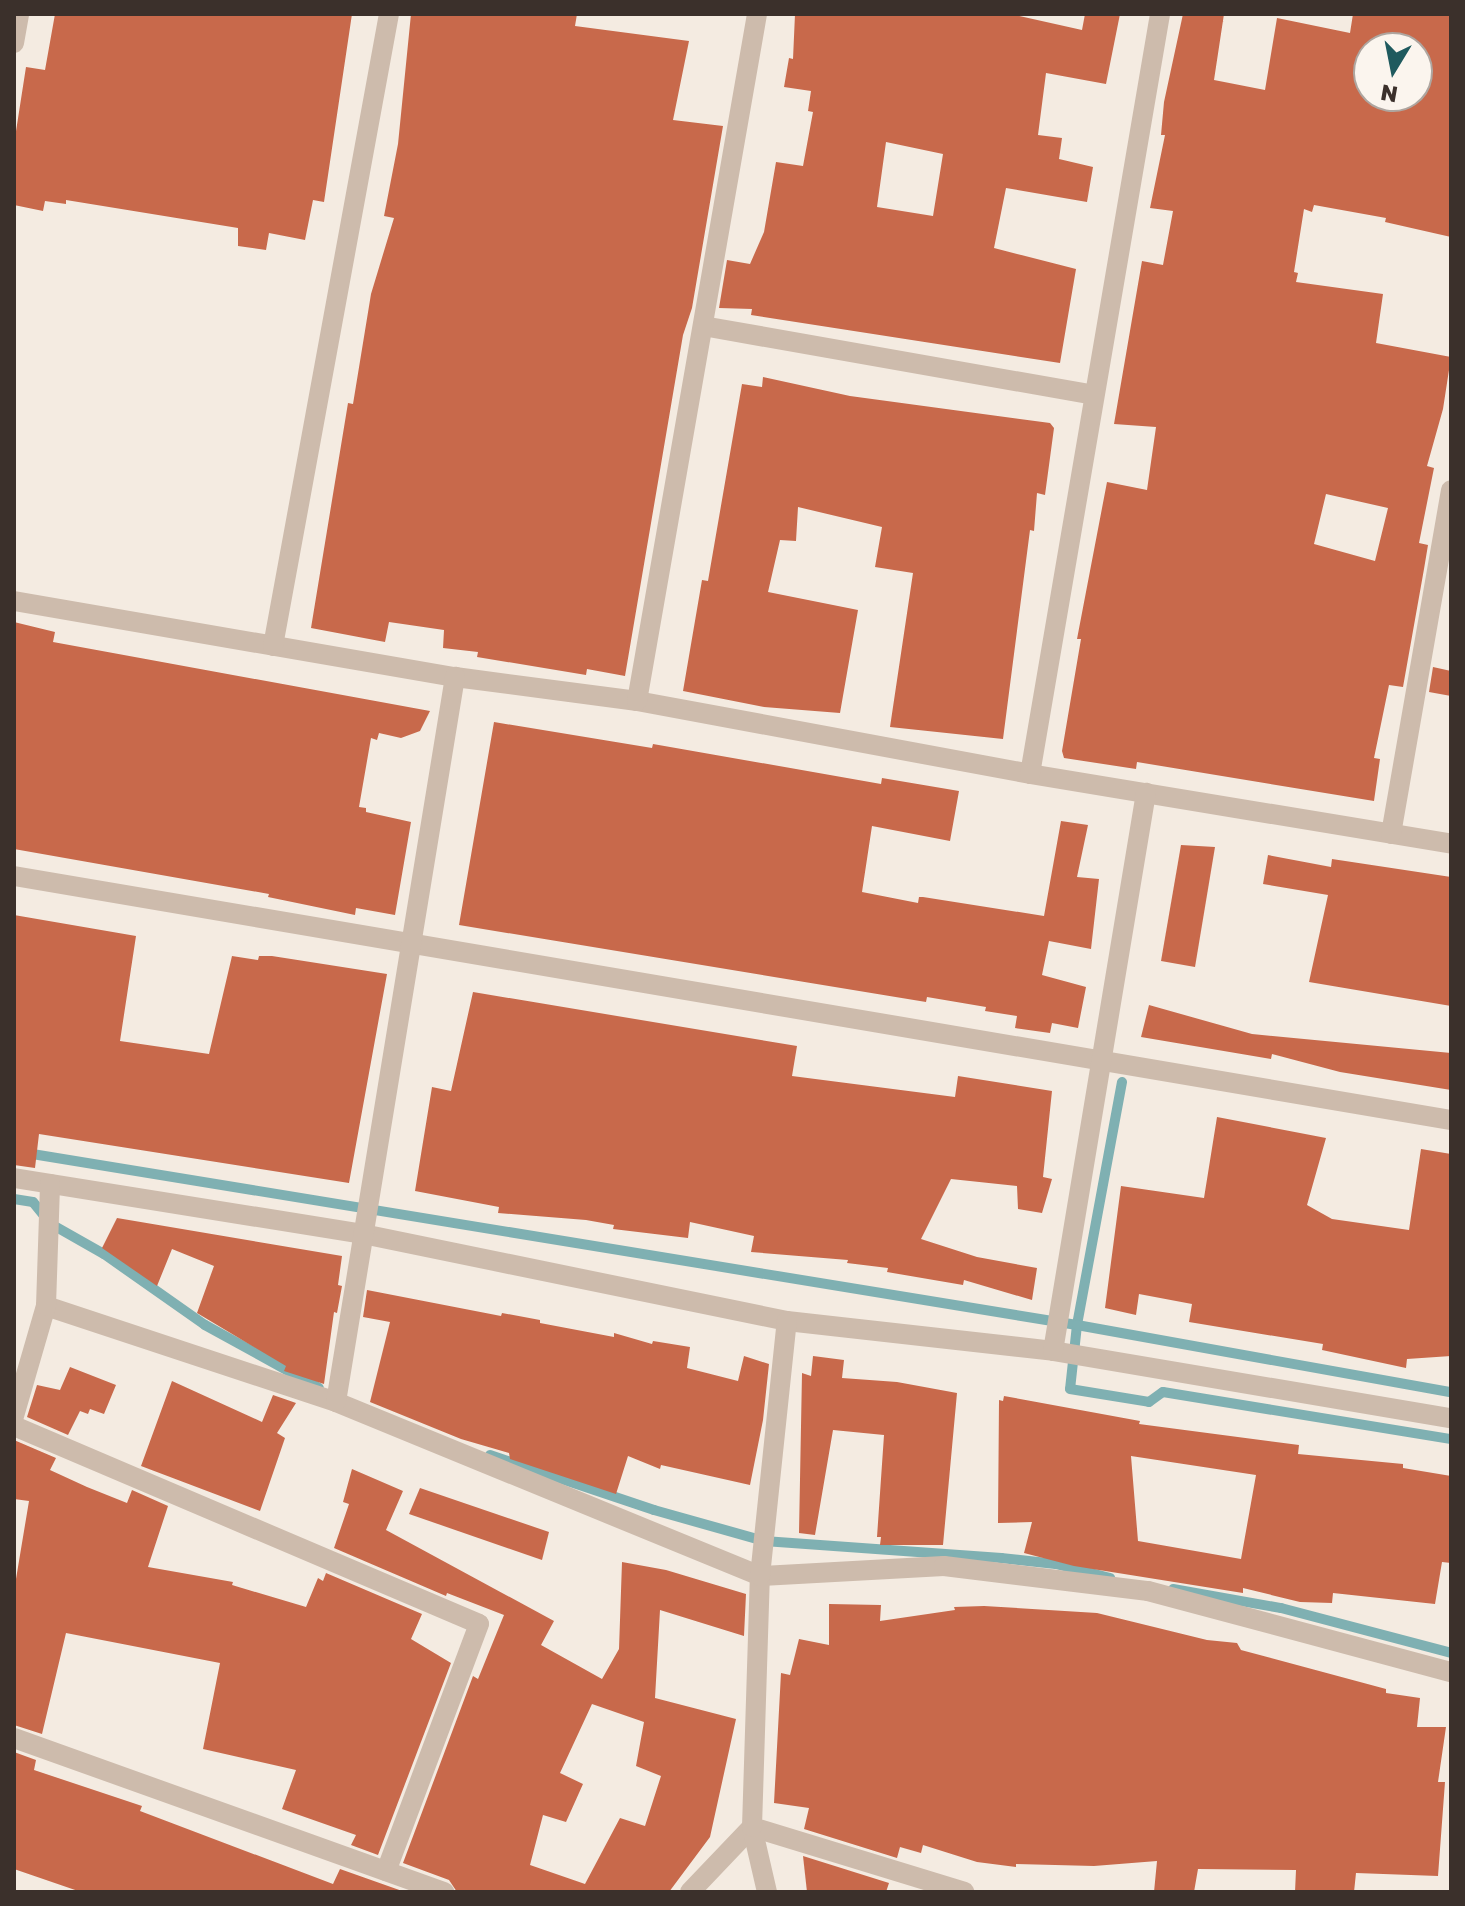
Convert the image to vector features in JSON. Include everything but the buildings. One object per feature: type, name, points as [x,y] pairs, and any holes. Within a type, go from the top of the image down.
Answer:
[{"type":"street","points":[[14,43],[19,14]]},
{"type":"street","points":[[273,646],[389,14]]},
{"type":"street","points":[[637,701],[757,14]]},
{"type":"street","points":[[1030,774],[1160,14]]},
{"type":"street","points":[[703,326],[1094,395]]},
{"type":"street","points":[[1391,834],[1451,490]]},
{"type":"street","points":[[14,601],[455,677],[637,701],[1030,774],[1451,844]]},
{"type":"street","points":[[336,1402],[455,677]]},
{"type":"street","points":[[1053,1351],[1104,1061],[1146,793]]},
{"type":"street","points":[[14,876],[1451,1120]]},
{"type":"street","points":[[14,1178],[363,1234],[787,1321],[1053,1351],[1451,1418]]},
{"type":"street","points":[[14,1416],[46,1306],[50,1184]]},
{"type":"street","points":[[46,1306],[336,1402],[760,1576],[944,1566],[1148,1591],[1451,1672]]},
{"type":"street","points":[[767,1892],[752,1827],[760,1576],[787,1321]]},
{"type":"street","points":[[14,1426],[479,1624],[386,1871]]},
{"type":"street","points":[[14,1738],[444,1892]]},
{"type":"street","points":[[690,1892],[752,1827]]},
{"type":"street","points":[[752,1827],[964,1892]]},
{"type":"waterway","points":[[1122,1082],[1077,1325],[1070,1389],[1149,1402],[1163,1392],[1451,1439]]},
{"type":"waterway","points":[[14,1151],[1077,1325],[1451,1392]]},
{"type":"waterway","points":[[14,1199],[33,1202],[51,1224],[104,1254],[205,1325],[319,1388]]},
{"type":"waterway","points":[[490,1455],[654,1510],[764,1541],[1001,1558],[1056,1564],[1110,1578]]},
{"type":"waterway","points":[[1173,1589],[1281,1608],[1451,1653]]}]
